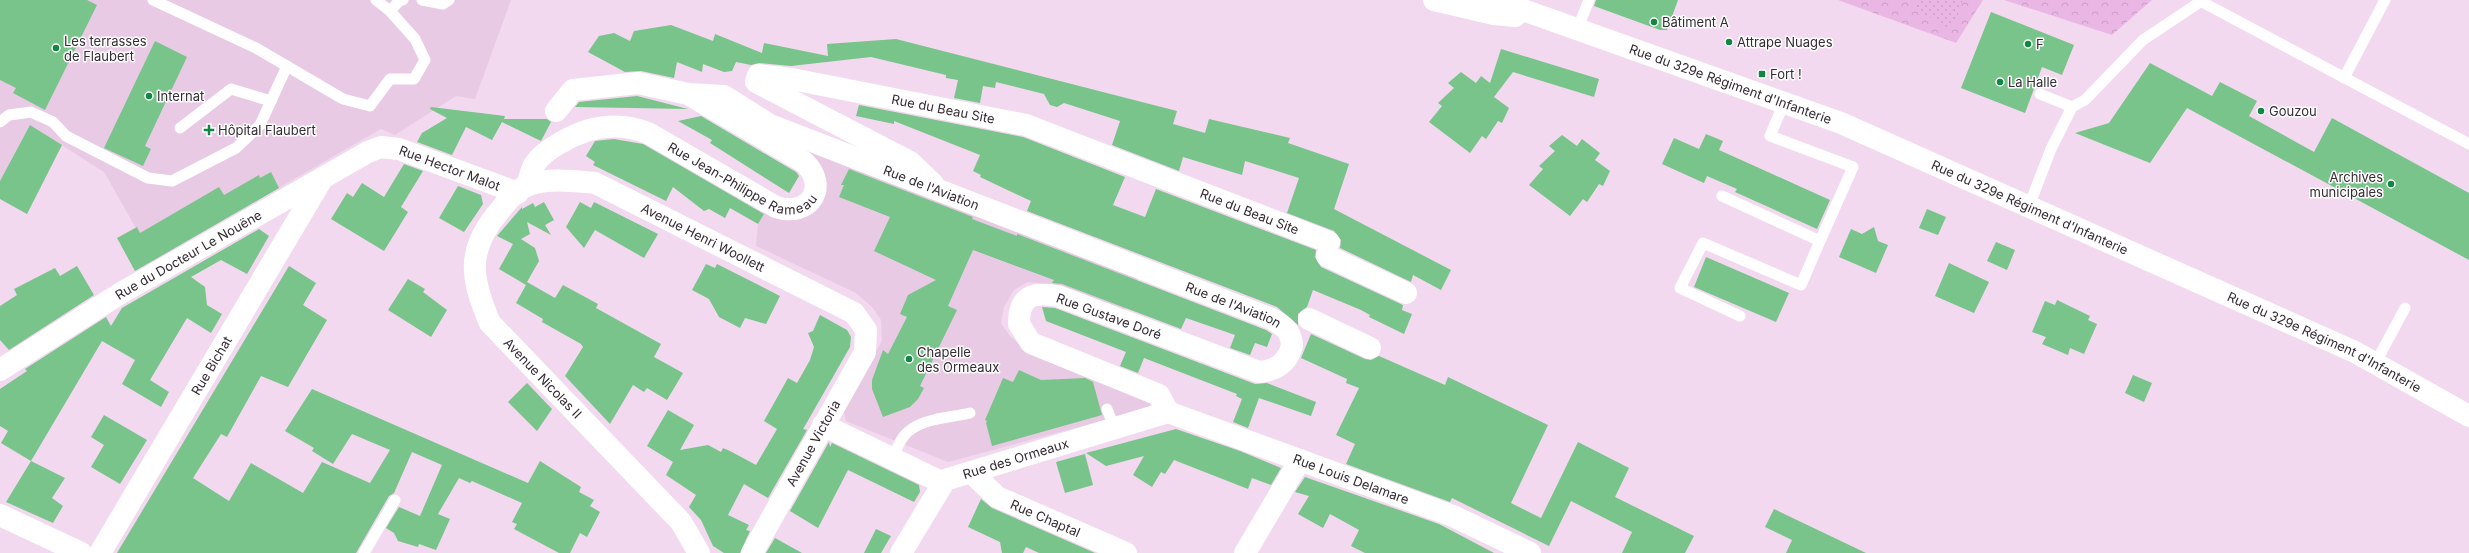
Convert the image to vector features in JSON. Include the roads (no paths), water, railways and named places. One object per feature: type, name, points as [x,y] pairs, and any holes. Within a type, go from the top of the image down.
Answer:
[{"type":"street","points":[[1442,2],[1494,0]]},
{"type":"street","name":"Rue du 329e Régiment d'Infanterie","points":[[1494,0],[1841,123],[2376,362],[2469,416]]},
{"type":"street","points":[[1442,2],[1494,14],[1514,16],[1536,15]]},
{"type":"street","name":"Rue du Beau Site","points":[[939,190],[910,162],[756,82],[758,75],[792,79],[1026,125],[1328,249],[1406,293]]},
{"type":"street","name":"Rue de l'Aviation","points":[[556,111],[573,90],[592,87],[638,84],[688,94],[724,96],[770,125],[1272,319],[1284,326],[1289,332],[1292,345],[1291,351]]},
{"type":"street","name":"Rue Jean-Philippe Rameau","points":[[523,189],[534,165],[549,150],[573,135],[592,128],[615,126],[634,128],[648,133],[776,207],[788,211],[800,208],[808,202],[814,194],[816,184],[812,169],[804,162],[688,94]]},
{"type":"street","name":"Rue Hector Malot","points":[[381,147],[399,149],[523,189]]},
{"type":"street","name":"Rue du Docteur Le Nouëne","points":[[0,370],[121,293],[322,178],[381,147]]},
{"type":"street","name":"Rue Bichat","points":[[100,553],[322,178]]},
{"type":"street","name":"Avenue Henri Woollett","points":[[523,189],[555,180],[595,183],[854,313],[866,330]]},
{"type":"street","name":"Avenue Nicolas II","points":[[523,189],[507,201],[492,219],[479,240],[474,267],[478,295],[490,323],[681,522],[699,553]]},
{"type":"street","name":"Rue Gustave Doré","points":[[1168,412],[1159,395],[1031,343],[1018,324],[1022,304],[1029,297],[1041,294],[1058,296],[1259,372],[1277,368],[1284,363],[1291,351]]},
{"type":"street","points":[[1309,319],[1370,348]]},
{"type":"street","name":"Avenue Victoria","points":[[752,553],[865,352],[866,330]]},
{"type":"street","name":"Rue des Ormeaux","points":[[944,483],[1111,419],[1168,412]]},
{"type":"street","name":"Rue Louis Delamare","points":[[1168,412],[1453,516],[1530,553]]},
{"type":"street","points":[[823,425],[944,483],[901,553]]},
{"type":"street","points":[[1245,553],[1300,460]]},
{"type":"street","name":"Rue Chaptal","points":[[971,472],[997,497],[1126,553]]},
{"type":"street","points":[[0,515],[82,553]]},
{"type":"lane","points":[[153,0],[256,48],[343,99],[370,106],[390,79],[414,79],[425,60],[415,39],[390,11],[376,0]]},
{"type":"lane","points":[[390,11],[399,1],[403,0]]},
{"type":"lane","points":[[422,0],[443,4],[449,0]]},
{"type":"lane","points":[[1577,30],[1589,0]]},
{"type":"lane","points":[[2344,78],[2385,0]]},
{"type":"lane","points":[[2029,206],[2051,149],[2072,107],[2085,100],[2143,40],[2202,1],[2469,144]]},
{"type":"lane","points":[[0,122],[9,115],[31,112],[53,122],[66,136],[148,178],[172,181],[236,148],[260,125],[287,66]]},
{"type":"lane","points":[[180,128],[231,89],[271,101]]},
{"type":"lane","points":[[2040,94],[2072,107]]},
{"type":"lane","points":[[1740,316],[1680,288],[1703,243],[1801,285],[1853,167],[1770,136],[1784,103]]},
{"type":"lane","points":[[1722,196],[1820,241]]},
{"type":"lane","points":[[2376,362],[2405,308]]},
{"type":"lane","points":[[892,458],[904,436],[912,428],[922,424],[970,413]]},
{"type":"lane","points":[[364,553],[395,500]]},
{"type":"place","name":"Bâtiment A","points":[[1654,22]]},
{"type":"place","name":"Attrape Nuages","points":[[1729,42]]},
{"type":"place","name":"F","points":[[2028,44]]},
{"type":"place","name":"Les terrasses de Flaubert","points":[[56,48]]},
{"type":"place","name":"Fort !","points":[[1762,74]]},
{"type":"place","name":"La Halle","points":[[2000,82]]},
{"type":"place","name":"Internat","points":[[149,96]]},
{"type":"place","name":"Gouzou","points":[[2261,111]]},
{"type":"place","name":"Hôpital Flaubert","points":[[209,130]]},
{"type":"place","name":"Archives municipales","points":[[2391,184]]},
{"type":"place","name":"Chapelle des Ormeaux","points":[[909,359]]}]
